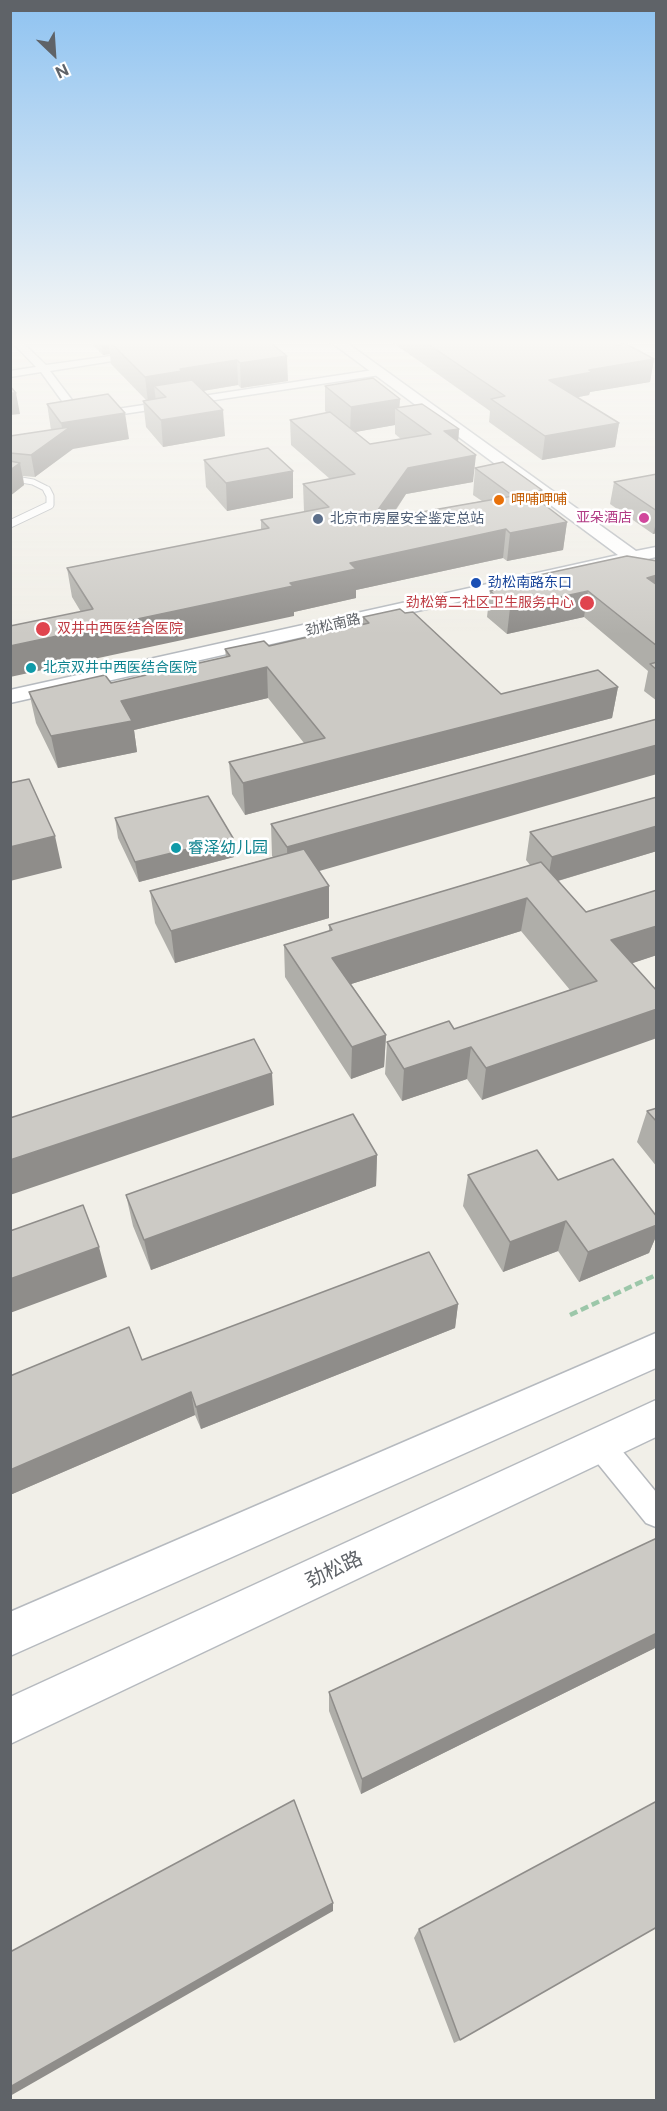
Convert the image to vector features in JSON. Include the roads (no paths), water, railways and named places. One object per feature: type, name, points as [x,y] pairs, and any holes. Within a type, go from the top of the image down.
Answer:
[{"type":"street","points":[[471,439],[657,574]]},
{"type":"street","name":"劲松南路","points":[[10,698],[657,552]]},
{"type":"street","points":[[10,1634],[657,1350]]},
{"type":"street","name":"劲松路","points":[[10,1721],[657,1418]]},
{"type":"street","points":[[600,1445],[657,1513]]},
{"type":"lane","points":[[10,478],[33,482],[45,488],[50,496],[50,505],[10,524]]},
{"type":"place","name":"呷哺呷哺","points":[[499,500]]},
{"type":"place","name":"亚朵酒店","points":[[644,518]]},
{"type":"place","name":"北京市房屋安全鉴定总站","points":[[318,519]]},
{"type":"place","name":"劲松南路东口","points":[[476,583]]},
{"type":"place","name":"劲松第二社区卫生服务中心","points":[[587,603]]},
{"type":"place","name":"双井中西医结合医院","points":[[43,629]]},
{"type":"place","name":"北京双井中西医结合医院","points":[[31,668]]},
{"type":"place","name":"睿泽幼儿园","points":[[176,848]]}]
